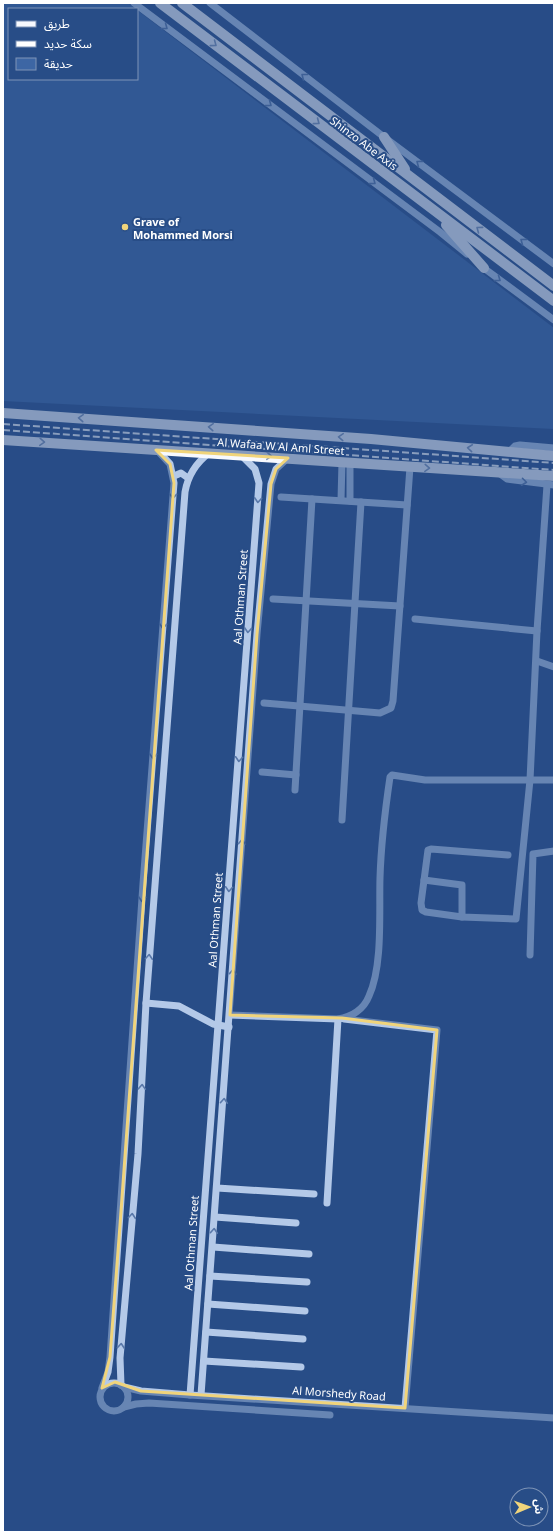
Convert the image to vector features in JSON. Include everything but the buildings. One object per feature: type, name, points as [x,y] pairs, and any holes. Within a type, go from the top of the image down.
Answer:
[{"type":"main road","name":"Shinzo Abe Axis","points":[[160,3],[554,301]]},
{"type":"main road","name":"Shinzo Abe Axis","points":[[182,3],[554,286]]},
{"type":"main road","points":[[384,137],[409,176]]},
{"type":"main road","points":[[430,207],[484,268]]},
{"type":"main road","name":"Al Wafaa W Al Aml Street","points":[[3,413],[364,438],[509,452]]},
{"type":"main road","name":"Al Wafaa W Al Aml Street","points":[[3,440],[240,454],[410,467],[496,471]]},
{"type":"main road","points":[[509,452],[554,456]]},
{"type":"main road","points":[[496,471],[554,476]]},
{"type":"street","points":[[134,3],[440,232],[484,268],[554,320]]},
{"type":"street","points":[[210,3],[384,137],[554,264]]},
{"type":"street","name":"Al Wafaa W Al Aml Street","points":[[509,452],[515,446],[554,448]]},
{"type":"street","points":[[156,450],[166,459],[174,476],[143,884],[117,1272],[109,1364],[100,1395],[103,1406],[113,1411],[124,1407],[127,1402],[128,1395],[122,1386],[120,1358],[138,1154],[146,1003],[185,492],[188,478],[198,462],[209,453]]},
{"type":"street","points":[[240,454],[253,465],[259,478],[267,476],[272,479]]},
{"type":"street","name":"Aal Othman Street","points":[[201,1395],[230,1027],[256,641],[272,479],[276,469],[288,458]]},
{"type":"street","points":[[341,500],[341,485],[346,462]]},
{"type":"street","points":[[346,462],[350,485],[350,501]]},
{"type":"street","points":[[264,703],[380,713],[388,711],[392,705],[410,467]]},
{"type":"street","name":"Al Wafaa W Al Aml Street","points":[[496,471],[507,479],[551,485]]},
{"type":"street","points":[[174,476],[183,474],[188,478]]},
{"type":"street","name":"Aal Othman Street","points":[[190,1395],[219,1026],[259,478]]},
{"type":"street","points":[[341,485],[350,485]]},
{"type":"street","points":[[516,919],[530,780],[537,631],[551,485]]},
{"type":"street","points":[[281,497],[407,505]]},
{"type":"street","points":[[295,790],[312,499]]},
{"type":"street","points":[[342,820],[361,502]]},
{"type":"street","points":[[273,599],[400,606]]},
{"type":"street","points":[[415,619],[537,631]]},
{"type":"street","points":[[536,661],[554,667]]},
{"type":"street","points":[[262,772],[296,775]]},
{"type":"street","points":[[340,1018],[358,1011],[369,996],[372,987],[378,953],[382,849],[391,776],[396,774],[425,780],[554,780]]},
{"type":"street","points":[[508,855],[431,849],[427,853],[421,903],[422,910],[426,912],[462,917],[530,920]]},
{"type":"street","points":[[530,954],[533,854],[554,851]]},
{"type":"street","points":[[424,880],[462,884],[462,917]]},
{"type":"street","points":[[143,884],[155,885]]},
{"type":"street","points":[[146,1003],[179,1006],[219,1026],[230,1027]]},
{"type":"street","points":[[230,1015],[340,1018],[438,1030],[406,1408]]},
{"type":"street","points":[[327,1203],[340,1018]]},
{"type":"street","points":[[217,1188],[314,1194]]},
{"type":"street","points":[[215,1217],[296,1223]]},
{"type":"street","points":[[213,1247],[310,1254]]},
{"type":"street","points":[[210,1276],[307,1282]]},
{"type":"street","points":[[208,1304],[305,1311]]},
{"type":"street","points":[[206,1332],[303,1339]]},
{"type":"street","points":[[204,1360],[301,1367]]},
{"type":"street","points":[[192,1372],[194,1376],[198,1377],[203,1374]]},
{"type":"street","points":[[102,1388],[111,1383],[122,1386]]},
{"type":"street","name":"Al Morshedy Road","points":[[122,1386],[141,1391],[190,1395],[554,1418]]},
{"type":"street","name":"Al Morshedy Road","points":[[124,1407],[149,1403],[330,1415]]},
{"type":"highlighted area","points":[[156,450],[288,458],[276,469],[271,484],[257,634],[230,1015],[342,1018],[437,1030],[405,1408],[141,1391],[115,1382],[102,1388],[110,1357],[174,483],[170,464]]},
{"type":"green space","points":[[3,3],[128,3],[135,8],[8,8],[8,80],[138,80],[138,11],[554,328],[554,429],[3,401]]},
{"type":"railway","points":[[3,424],[554,463]]},
{"type":"railway","points":[[3,430],[554,470]]},
{"type":"place","name":"Grave of Mohammed Morsi","points":[[125,227]]}]
